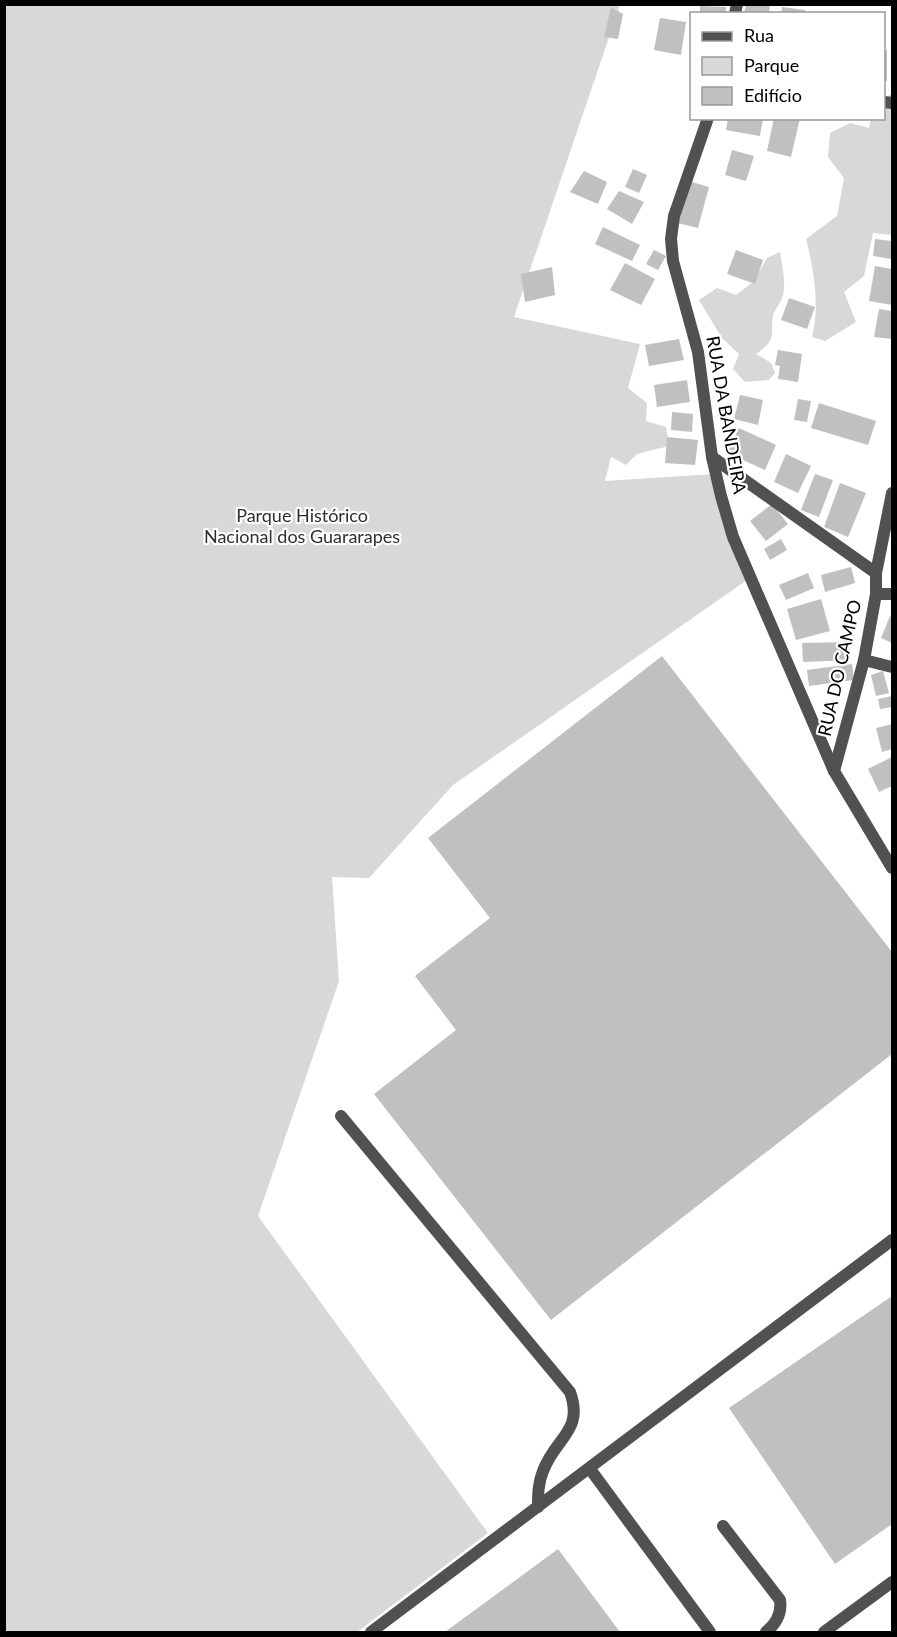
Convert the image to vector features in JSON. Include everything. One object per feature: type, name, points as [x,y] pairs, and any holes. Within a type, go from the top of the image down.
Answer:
[{"type":"street","name":"RUA DA BANDEIRA","points":[[707,120],[674,216],[672,239],[675,270],[698,352],[712,457],[721,496],[733,537],[834,771],[892,868]]},
{"type":"street","points":[[712,457],[876,573]]},
{"type":"street","name":"RUA DO CAMPO","points":[[834,771],[864,660],[876,594],[876,573],[892,493]]},
{"type":"street","points":[[876,594],[892,594]]},
{"type":"street","points":[[864,660],[892,667]]},
{"type":"street","points":[[341,1116],[570,1392],[575,1405],[574,1421],[542,1471],[538,1487],[538,1507]]},
{"type":"street","points":[[371,1632],[892,1240]]},
{"type":"street","points":[[590,1469],[710,1632]]},
{"type":"street","points":[[723,1526],[780,1600],[781,1609],[777,1620],[766,1632]]},
{"type":"street","points":[[824,1632],[892,1582]]},
{"type":"green space","name":"Parque Histórico Nacional dos Guararapes","points":[[5,5],[620,5],[514,317],[640,344],[628,388],[647,403],[646,421],[666,427],[669,446],[637,454],[626,465],[611,457],[605,481],[714,474],[747,580],[453,785],[369,878],[332,877],[339,981],[258,1216],[488,1533],[357,1632],[5,1632]]},
{"type":"green space","points":[[892,93],[892,235],[873,233],[864,276],[844,292],[856,322],[825,341],[812,337],[816,313],[815,288],[806,239],[837,216],[844,178],[828,157],[830,133],[850,123],[869,128],[871,120],[885,120],[885,98]]},
{"type":"green space","points":[[780,252],[784,275],[783,293],[773,315],[772,337],[768,345],[756,354],[771,363],[775,373],[769,380],[745,382],[733,369],[739,354],[722,338],[699,300],[717,288],[736,295],[753,282],[767,258]]},
{"type":"building","points":[[746,4],[770,4],[769,12],[744,12]]},
{"type":"building","points":[[700,6],[726,7],[726,12],[700,12]]},
{"type":"building","points":[[611,7],[623,14],[618,39],[604,37]]},
{"type":"building","points":[[782,7],[805,10],[804,12],[781,12]]},
{"type":"building","points":[[660,18],[686,22],[681,55],[654,50]]},
{"type":"building","points":[[885,50],[887,50],[887,81],[885,81]]},
{"type":"building","points":[[728,120],[763,120],[760,136],[726,130]]},
{"type":"building","points":[[774,120],[800,120],[791,157],[767,151]]},
{"type":"building","points":[[732,150],[754,156],[746,181],[725,175]]},
{"type":"building","points":[[633,169],[647,175],[639,193],[625,187]]},
{"type":"building","points":[[584,171],[607,182],[598,204],[570,192]]},
{"type":"building","points":[[688,181],[709,187],[698,228],[677,223]]},
{"type":"building","points":[[619,191],[644,202],[632,224],[607,209]]},
{"type":"building","points":[[603,227],[640,245],[632,261],[595,244]]},
{"type":"building","points":[[875,239],[892,241],[891,259],[873,256]]},
{"type":"building","points":[[654,250],[666,256],[658,270],[646,264]]},
{"type":"building","points":[[736,250],[763,260],[755,284],[727,274]]},
{"type":"building","points":[[625,263],[655,279],[641,305],[610,290]]},
{"type":"building","points":[[875,266],[892,269],[892,305],[869,301]]},
{"type":"building","points":[[552,267],[555,295],[525,302],[521,274]]},
{"type":"building","points":[[789,298],[815,307],[807,329],[781,320]]},
{"type":"building","points":[[879,309],[892,311],[892,339],[874,337]]},
{"type":"building","points":[[679,339],[684,360],[649,366],[645,345]]},
{"type":"building","points":[[778,350],[802,354],[798,382],[778,379],[780,366],[775,365]]},
{"type":"building","points":[[687,380],[690,402],[657,407],[654,385]]},
{"type":"building","points":[[740,395],[763,400],[758,425],[734,419]]},
{"type":"building","points":[[798,399],[811,401],[807,422],[794,420]]},
{"type":"building","points":[[819,403],[876,421],[868,445],[811,428]]},
{"type":"building","points":[[672,412],[693,414],[692,432],[671,430]]},
{"type":"building","points":[[739,428],[776,445],[765,470],[727,453]]},
{"type":"building","points":[[667,437],[698,440],[695,465],[665,463]]},
{"type":"building","points":[[786,454],[811,466],[798,493],[774,482]]},
{"type":"building","points":[[815,474],[833,480],[819,517],[801,510]]},
{"type":"building","points":[[840,483],[866,493],[848,537],[824,527]]},
{"type":"building","points":[[772,504],[788,524],[766,541],[750,521]]},
{"type":"building","points":[[781,539],[787,550],[770,560],[764,549]]},
{"type":"building","points":[[851,567],[855,583],[825,592],[821,575]]},
{"type":"building","points":[[808,573],[814,588],[786,600],[779,585]]},
{"type":"building","points":[[821,599],[830,631],[796,640],[787,609]]},
{"type":"building","points":[[890,616],[892,618],[892,643],[881,638]]},
{"type":"building","points":[[849,642],[850,660],[803,662],[802,643]]},
{"type":"building","points":[[662,656],[892,952],[892,1054],[551,1320],[374,1094],[456,1030],[415,976],[490,918],[428,838]]},
{"type":"building","points":[[852,664],[854,680],[809,686],[807,670]]},
{"type":"building","points":[[883,671],[889,693],[876,696],[871,675]]},
{"type":"building","points":[[892,696],[892,707],[880,709],[878,699]]},
{"type":"building","points":[[892,724],[892,749],[882,752],[876,728]]},
{"type":"building","points":[[892,757],[892,786],[879,792],[868,769]]},
{"type":"building","points":[[892,1296],[892,1524],[835,1564],[729,1408]]},
{"type":"building","points":[[558,1549],[620,1632],[445,1632]]}]
